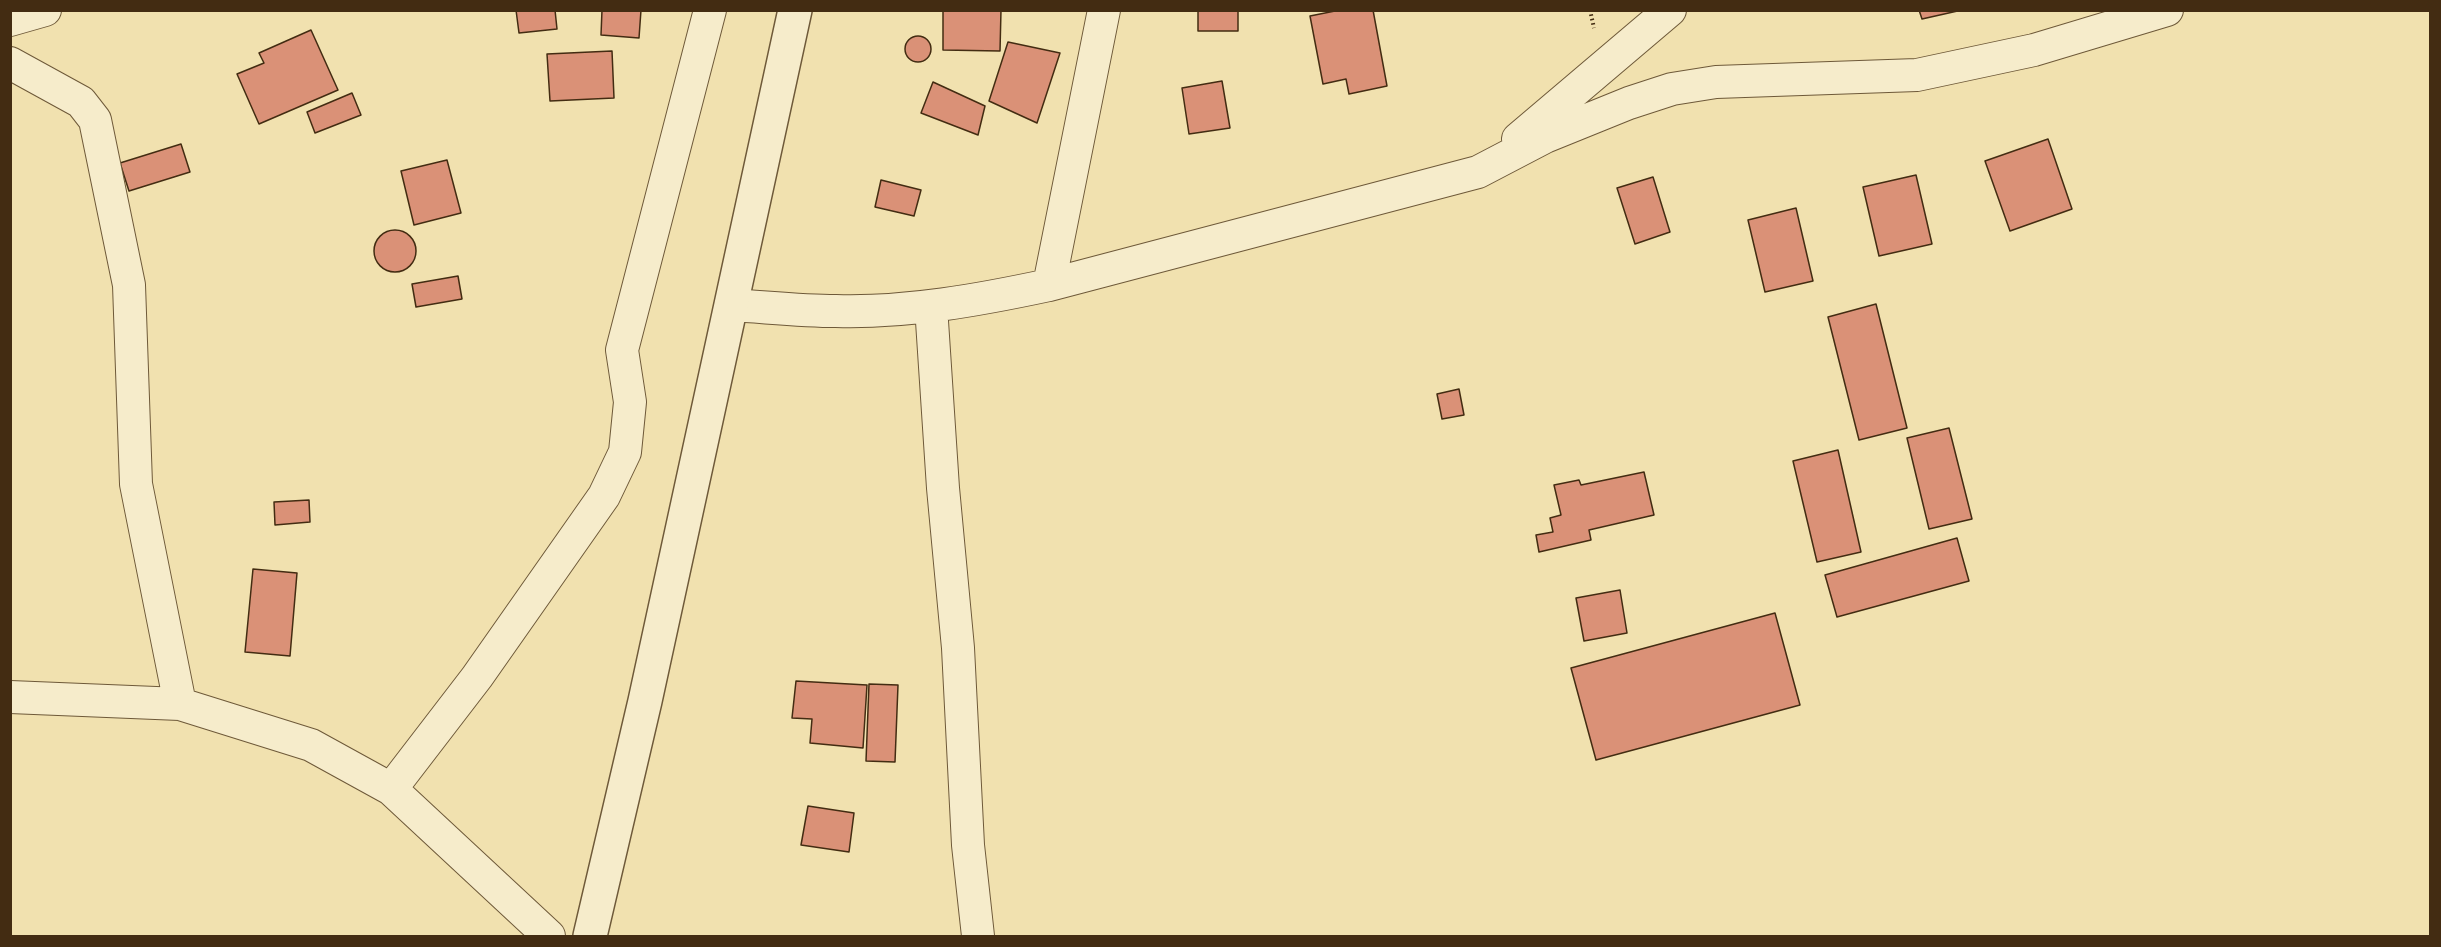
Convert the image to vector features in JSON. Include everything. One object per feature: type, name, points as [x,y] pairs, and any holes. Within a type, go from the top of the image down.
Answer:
[{"type":"street","points":[[10,20],[45,10]]},
{"type":"street","points":[[391,789],[477,677],[604,495],[625,452],[630,402],[622,350],[710,10]]},
{"type":"street","points":[[590,936],[645,701],[795,10]]},
{"type":"street","points":[[1049,285],[1104,10]]},
{"type":"street","points":[[1478,172],[1670,10]]},
{"type":"street","points":[[731,305],[837,312],[931,306],[997,296],[1049,285],[1478,172],[1545,137],[1629,103],[1672,89],[1716,82],[1917,75],[2034,50],[2167,10]]},
{"type":"street","points":[[10,63],[81,102],[95,120],[129,285],[136,484],[180,704]]},
{"type":"street","points":[[931,306],[950,579],[958,648],[969,845],[978,936]]},
{"type":"street","points":[[10,697],[180,704],[311,745],[391,789],[549,936]]},
{"type":"building","points":[[516,10],[555,10],[557,29],[519,33]]},
{"type":"building","points":[[602,10],[641,10],[639,38],[601,35]]},
{"type":"building","points":[[943,10],[1001,10],[1000,51],[943,50]]},
{"type":"building","points":[[1198,10],[1238,10],[1238,31],[1198,31]]},
{"type":"building","points":[[1340,10],[1373,10],[1387,86],[1349,94],[1346,79],[1323,84],[1310,16]]},
{"type":"building","points":[[1919,10],[1962,10],[1922,19]]},
{"type":"building","points":[[311,30],[338,90],[259,124],[237,74],[264,63],[259,53]]},
{"type":"building","points":[[918,36],[928,39],[931,49],[928,59],[918,62],[908,59],[905,49],[908,39]]},
{"type":"building","points":[[1008,42],[1060,53],[1037,123],[989,101]]},
{"type":"building","points":[[612,51],[614,98],[550,101],[547,54]]},
{"type":"building","points":[[1222,81],[1230,128],[1189,134],[1182,88]]},
{"type":"building","points":[[933,82],[985,106],[978,135],[921,113]]},
{"type":"building","points":[[352,93],[361,115],[315,133],[307,112]]},
{"type":"building","points":[[2048,139],[2072,209],[2010,231],[1985,161]]},
{"type":"building","points":[[181,144],[190,172],[129,191],[120,163]]},
{"type":"building","points":[[447,160],[461,213],[414,225],[401,171]]},
{"type":"building","points":[[1916,175],[1932,244],[1879,256],[1863,187]]},
{"type":"building","points":[[1653,177],[1670,232],[1635,244],[1617,188]]},
{"type":"building","points":[[881,180],[921,190],[914,216],[875,207]]},
{"type":"building","points":[[1796,208],[1813,281],[1765,292],[1748,220]]},
{"type":"building","points":[[395,230],[403,231],[410,236],[415,243],[415,259],[410,266],[403,271],[395,272],[387,271],[380,266],[375,259],[374,251],[375,243],[380,236],[387,231]]},
{"type":"building","points":[[458,276],[462,299],[416,307],[412,284]]},
{"type":"building","points":[[1876,304],[1907,428],[1859,440],[1828,317]]},
{"type":"building","points":[[1459,389],[1464,415],[1442,419],[1437,394]]},
{"type":"building","points":[[1949,428],[1972,519],[1929,529],[1907,438]]},
{"type":"building","points":[[1838,450],[1861,552],[1817,562],[1793,461]]},
{"type":"building","points":[[1644,472],[1654,515],[1589,530],[1591,540],[1539,552],[1536,535],[1553,532],[1550,518],[1561,515],[1554,485],[1579,480],[1581,485]]},
{"type":"building","points":[[309,500],[310,522],[275,525],[274,502]]},
{"type":"building","points":[[1957,538],[1969,581],[1837,617],[1825,575]]},
{"type":"building","points":[[253,569],[297,573],[290,656],[245,652]]},
{"type":"building","points":[[1620,590],[1627,633],[1584,641],[1576,598]]},
{"type":"building","points":[[1775,613],[1800,705],[1596,760],[1571,668]]},
{"type":"building","points":[[796,681],[867,685],[863,748],[810,743],[812,719],[792,718]]},
{"type":"building","points":[[869,684],[898,685],[895,762],[866,761]]},
{"type":"building","points":[[808,806],[854,813],[849,852],[801,845]]}]
